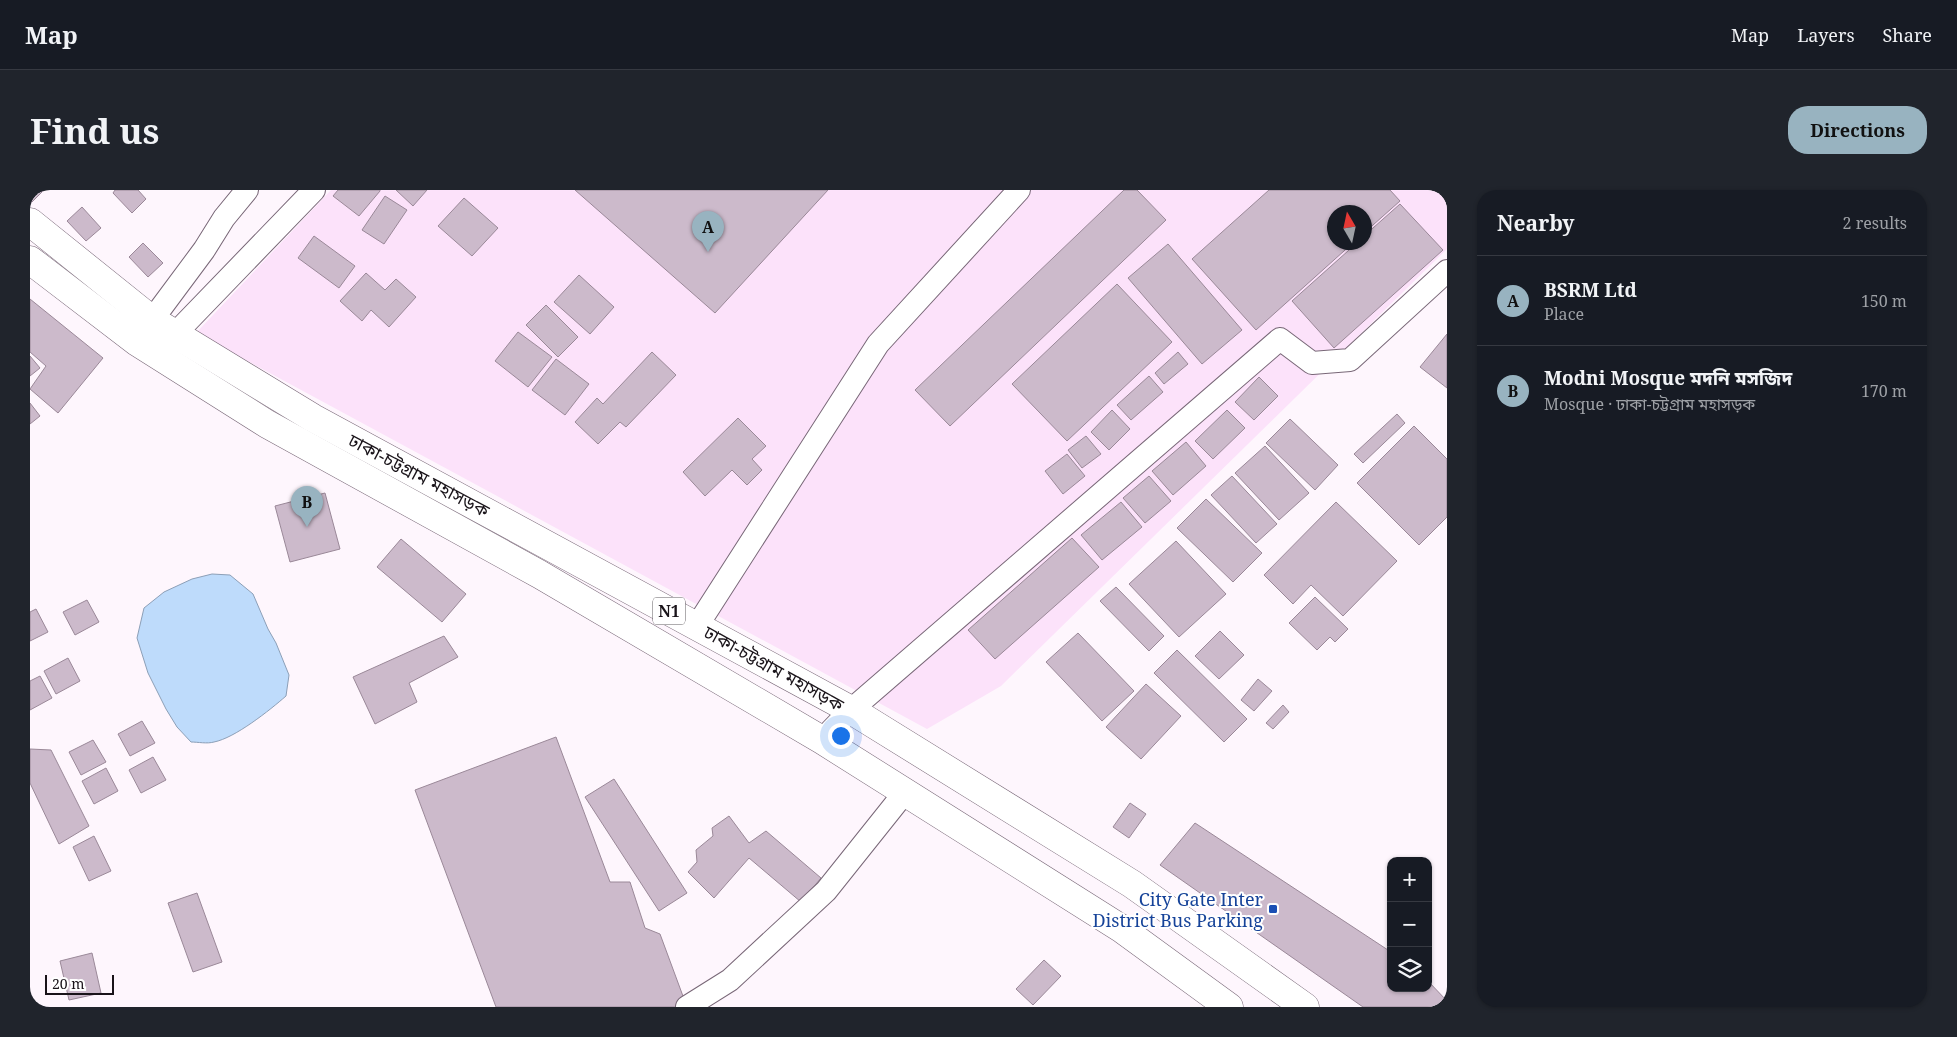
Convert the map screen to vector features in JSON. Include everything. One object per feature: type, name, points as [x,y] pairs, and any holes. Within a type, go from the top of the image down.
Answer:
[{"type":"highway","name":"ঢাকা-চট্টগ্রাম মহাসড়ক","points":[[30,222],[164,327],[313,418],[851,710],[1132,884],[1305,1007]]},
{"type":"highway","name":"ঢাকা-চট্টগ্রাম মহাসড়ক","points":[[30,260],[137,342],[267,424],[539,574],[822,740],[1122,929],[1229,1007]]},
{"type":"street","points":[[164,327],[204,250],[224,218],[247,190]]},
{"type":"street","points":[[164,327],[314,190]]},
{"type":"street","points":[[697,626],[878,344],[1019,190]]},
{"type":"street","points":[[822,740],[851,710],[1280,339],[1312,364],[1350,360],[1447,271]]},
{"type":"street","points":[[687,1007],[730,980],[826,891],[905,792]]},
{"type":"shaded area","points":[[331,190],[1447,190],[1447,249],[1001,686],[927,729],[196,333]]},
{"type":"water","points":[[212,574],[230,575],[253,594],[289,675],[286,696],[252,723],[232,735],[214,742],[191,742],[177,727],[166,709],[148,673],[137,638],[144,608],[164,592],[192,579]]},
{"type":"building","points":[[30,190],[44,190],[30,204]]},
{"type":"building","points":[[115,190],[138,190],[146,199],[132,213],[113,193]]},
{"type":"building","points":[[338,190],[380,191],[359,216],[333,196]]},
{"type":"building","points":[[396,190],[427,190],[413,206]]},
{"type":"building","points":[[575,190],[828,190],[715,313]]},
{"type":"building","points":[[1124,190],[1137,190],[1166,220],[950,426],[915,390]]},
{"type":"building","points":[[1269,190],[1390,190],[1400,201],[1372,226],[1372,205],[1327,205],[1327,250],[1345,250],[1256,330],[1192,259]]},
{"type":"building","points":[[385,196],[407,210],[384,244],[362,230]]},
{"type":"building","points":[[464,198],[498,228],[472,256],[438,226]]},
{"type":"building","points":[[1400,204],[1443,250],[1334,348],[1292,301],[1349,250],[1372,250],[1372,229]]},
{"type":"building","points":[[82,207],[101,228],[86,241],[67,221]]},
{"type":"building","points":[[314,236],[355,266],[339,288],[298,258]]},
{"type":"building","points":[[143,243],[163,263],[148,277],[129,257]]},
{"type":"building","points":[[1168,244],[1242,330],[1202,364],[1128,278]]},
{"type":"building","points":[[366,273],[385,290],[396,279],[416,297],[389,327],[371,310],[362,321],[340,301]]},
{"type":"building","points":[[579,275],[614,307],[590,334],[554,302]]},
{"type":"building","points":[[1117,284],[1172,342],[1067,441],[1012,384]]},
{"type":"building","points":[[30,299],[103,358],[58,413],[30,389],[46,366],[30,352]]},
{"type":"building","points":[[546,305],[578,337],[558,357],[526,325]]},
{"type":"building","points":[[518,332],[552,357],[528,387],[495,361]]},
{"type":"building","points":[[1447,334],[1447,388],[1420,367]]},
{"type":"building","points":[[652,352],[676,375],[626,427],[620,422],[598,444],[575,422],[597,398],[603,404]]},
{"type":"building","points":[[1178,352],[1188,364],[1164,384],[1155,373]]},
{"type":"building","points":[[30,356],[40,368],[30,376]]},
{"type":"building","points":[[556,359],[589,384],[565,415],[532,390]]},
{"type":"building","points":[[1149,376],[1163,392],[1131,420],[1117,405]]},
{"type":"building","points":[[1259,377],[1278,396],[1254,420],[1235,402]]},
{"type":"building","points":[[30,403],[40,416],[30,424]]},
{"type":"building","points":[[1112,410],[1130,429],[1109,450],[1091,432]]},
{"type":"building","points":[[1227,410],[1245,428],[1213,459],[1195,441]]},
{"type":"building","points":[[1397,414],[1405,423],[1363,463],[1354,454]]},
{"type":"building","points":[[738,418],[766,446],[752,459],[762,470],[747,485],[732,470],[705,496],[683,472]]},
{"type":"building","points":[[1290,419],[1338,465],[1315,490],[1266,443]]},
{"type":"building","points":[[1414,426],[1447,459],[1447,517],[1419,545],[1357,483]]},
{"type":"building","points":[[1086,436],[1101,454],[1082,468],[1068,450]]},
{"type":"building","points":[[1186,442],[1206,466],[1173,495],[1152,471]]},
{"type":"building","points":[[1265,446],[1309,493],[1279,520],[1235,473]]},
{"type":"building","points":[[1067,454],[1085,476],[1063,494],[1045,471]]},
{"type":"building","points":[[1149,476],[1171,501],[1145,523],[1123,498]]},
{"type":"building","points":[[1232,476],[1277,524],[1256,543],[1211,495]]},
{"type":"building","points":[[325,493],[340,549],[290,562],[275,506]]},
{"type":"building","points":[[1206,499],[1262,553],[1233,582],[1177,528]]},
{"type":"building","points":[[1121,502],[1142,527],[1102,560],[1081,535]]},
{"type":"building","points":[[1336,502],[1397,561],[1343,616],[1311,585],[1293,604],[1264,575]]},
{"type":"building","points":[[1072,538],[1099,567],[995,659],[968,630]]},
{"type":"building","points":[[401,539],[466,594],[442,622],[377,567]]},
{"type":"building","points":[[1176,541],[1226,594],[1179,637],[1129,584]]},
{"type":"building","points":[[1116,587],[1164,636],[1149,651],[1100,601]]},
{"type":"building","points":[[1315,597],[1348,629],[1335,642],[1330,637],[1317,650],[1289,623]]},
{"type":"building","points":[[87,600],[99,622],[75,635],[63,612]]},
{"type":"building","points":[[36,609],[48,632],[30,641],[30,612]]},
{"type":"building","points":[[1220,631],[1244,655],[1219,679],[1195,656]]},
{"type":"building","points":[[1078,633],[1134,691],[1102,721],[1046,662]]},
{"type":"building","points":[[444,636],[458,657],[409,683],[417,702],[375,724],[353,677]]},
{"type":"building","points":[[1177,650],[1247,719],[1224,742],[1154,673]]},
{"type":"building","points":[[68,658],[80,681],[56,694],[44,671]]},
{"type":"building","points":[[40,676],[52,698],[30,710],[30,681]]},
{"type":"building","points":[[1258,679],[1272,691],[1254,711],[1241,700]]},
{"type":"building","points":[[1146,684],[1181,716],[1141,759],[1106,727]]},
{"type":"building","points":[[1283,705],[1289,712],[1273,729],[1266,723]]},
{"type":"building","points":[[142,721],[155,743],[130,756],[118,734]]},
{"type":"building","points":[[556,737],[610,882],[630,882],[645,928],[660,934],[687,1007],[496,1007],[415,790]]},
{"type":"building","points":[[93,740],[106,762],[81,775],[69,752]]},
{"type":"building","points":[[30,749],[51,750],[89,826],[59,844],[30,783]]},
{"type":"building","points":[[153,757],[166,780],[141,793],[129,770]]},
{"type":"building","points":[[106,768],[118,791],[94,804],[82,781]]},
{"type":"building","points":[[614,779],[687,893],[659,911],[585,797]]},
{"type":"building","points":[[1130,803],[1146,814],[1129,838],[1113,827]]},
{"type":"building","points":[[729,816],[749,843],[766,831],[821,878],[801,902],[749,858],[714,898],[688,872],[697,862],[696,850],[713,836],[712,828]]},
{"type":"building","name":"City Gate Inter District Bus Parking","points":[[1195,823],[1387,949],[1387,992],[1432,992],[1432,985],[1447,1001],[1447,1007],[1363,1007],[1160,865]]},
{"type":"building","points":[[94,836],[111,871],[89,881],[73,847]]},
{"type":"building","points":[[197,893],[222,962],[193,972],[168,903]]},
{"type":"building","points":[[92,953],[101,993],[69,1000],[60,961]]},
{"type":"building","points":[[1044,960],[1061,976],[1033,1005],[1016,989]]},
{"type":"place","name":"BSRM Ltd","points":[[708,252]]},
{"type":"place","name":"Modni Mosque মদনি মসজিদ","points":[[307,527]]},
{"type":"place","name":"City Gate Inter District Bus Parking","points":[[1273,909]]}]
